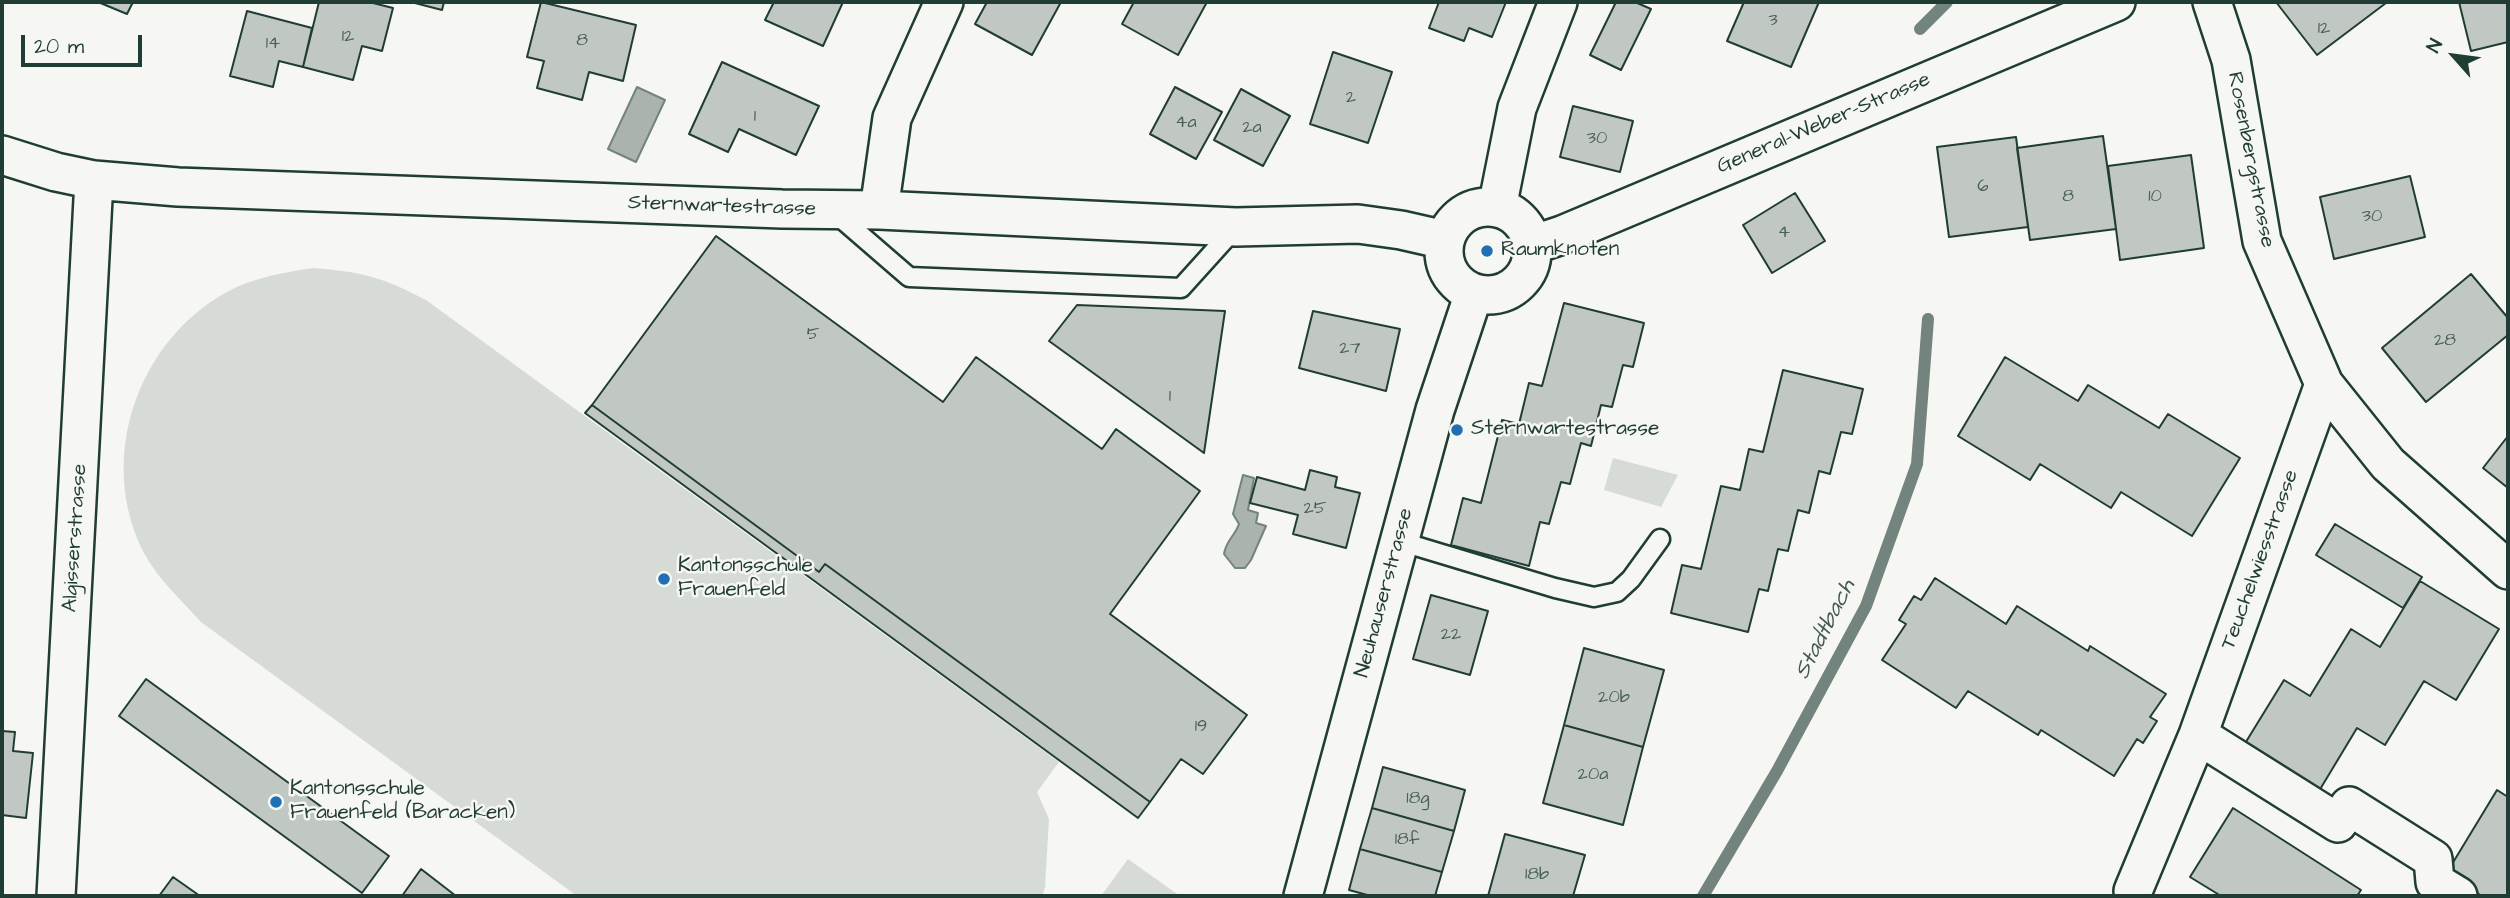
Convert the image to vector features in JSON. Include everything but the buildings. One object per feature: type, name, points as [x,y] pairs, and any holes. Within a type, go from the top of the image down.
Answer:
[{"type":"street","points":[[879,210],[892,118],[944,2]]},
{"type":"street","points":[[1497,208],[1517,108],[1558,2]]},
{"type":"street","name":"General-Weber-Strasse","points":[[1532,245],[1562,235],[2116,2]]},
{"type":"street","name":"Rosenbergstrasse","points":[[2212,2],[2231,60],[2262,242],[2324,384],[2388,464],[2508,570]]},
{"type":"street","name":"Sternwartestrasse","points":[[2,155],[56,173],[94,180],[178,187],[879,210],[1236,227],[1358,224],[1445,240]]},
{"type":"street","name":"Algisserstrasse","points":[[56,896],[94,180]]},
{"type":"street","points":[[1480,208],[1497,208],[1520,220],[1528,232],[1532,245],[1531,260],[1516,285],[1489,295],[1474,293],[1459,285],[1449,272],[1444,256],[1445,240],[1452,225],[1465,213],[1480,208]]},
{"type":"street","name":"Neuhauserstrasse","points":[[1303,896],[1435,410],[1474,293]]},
{"type":"street","name":"Teuchelwiesstrasse","points":[[2133,891],[2198,735],[2324,384]]},
{"type":"street","points":[[2198,735],[2339,823],[2349,806],[2433,859],[2435,882],[2458,896]]},
{"type":"lane","points":[[832,210],[909,277],[1181,288],[1236,227]]},
{"type":"lane","points":[[1399,541],[1555,588],[1594,597],[1617,592],[1632,579],[1660,539]]},
{"type":"shaded area","points":[[637,87],[665,100],[636,162],[608,149]]},
{"type":"shaded area","points":[[313,268],[372,277],[426,300],[1059,762],[1037,792],[1049,819],[1045,888],[1042,896],[577,896],[201,622],[156,572],[144,553],[130,517],[124,480],[125,442],[134,406],[149,372],[169,340],[196,313],[227,292],[248,283]]},
{"type":"shaded area","points":[[1613,458],[1678,475],[1661,507],[1604,490]]},
{"type":"shaded area","points":[[1243,475],[1254,478],[1248,510],[1258,513],[1256,523],[1266,526],[1251,560],[1245,568],[1235,568],[1224,554],[1239,524],[1233,514]]},
{"type":"shaded area","points":[[1128,859],[1180,896],[1101,896]]},
{"type":"waterway","name":"Stadtbach","points":[[1920,29],[1947,2]]},
{"type":"waterway","name":"Stadtbach","points":[[1703,896],[1777,771],[1866,606],[1917,464],[1928,319]]},
{"type":"place","name":"Raumknoten","points":[[1487,251]]},
{"type":"place","name":"Sternwartestrasse","points":[[1457,430]]},
{"type":"place","name":"Kantonsschule Frauenfeld","points":[[664,579]]},
{"type":"place","name":"Kantonsschule Frauenfeld (Baracken)","points":[[276,802]]}]
